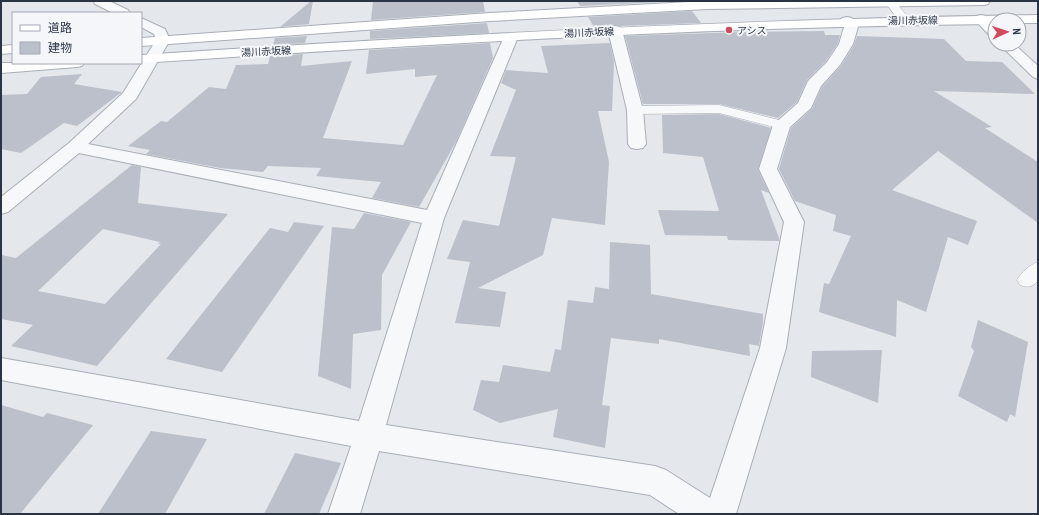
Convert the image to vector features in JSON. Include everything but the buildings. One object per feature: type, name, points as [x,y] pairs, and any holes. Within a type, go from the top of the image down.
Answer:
[{"type":"main road","name":"湯川赤坂線","points":[[142,42],[490,16],[702,3],[984,1]]},
{"type":"main road","name":"湯川赤坂線","points":[[146,58],[615,30],[847,21],[1038,18]]},
{"type":"main road","points":[[1,50],[12,49]]},
{"type":"main road","points":[[1,68],[62,64]]},
{"type":"street","points":[[99,1],[121,12]]},
{"type":"street","points":[[981,19],[987,25]]},
{"type":"street","points":[[720,514],[773,348],[794,222],[768,169],[782,125],[805,105],[814,84],[833,66],[848,38],[851,27],[847,21]]},
{"type":"street","points":[[1,207],[75,147],[130,96],[146,58],[163,40],[160,32],[142,23]]},
{"type":"street","points":[[615,30],[635,110],[637,144]]},
{"type":"street","points":[[344,514],[370,436],[434,218],[511,36]]},
{"type":"street","points":[[1015,52],[1038,74]]},
{"type":"street","points":[[75,147],[434,218]]},
{"type":"street","points":[[1,369],[370,436],[654,481],[707,514]]},
{"type":"lane","points":[[889,2],[905,21]]},
{"type":"lane","points":[[635,110],[719,110],[782,125]]},
{"type":"place","name":"アシス","points":[[729,30]]}]
